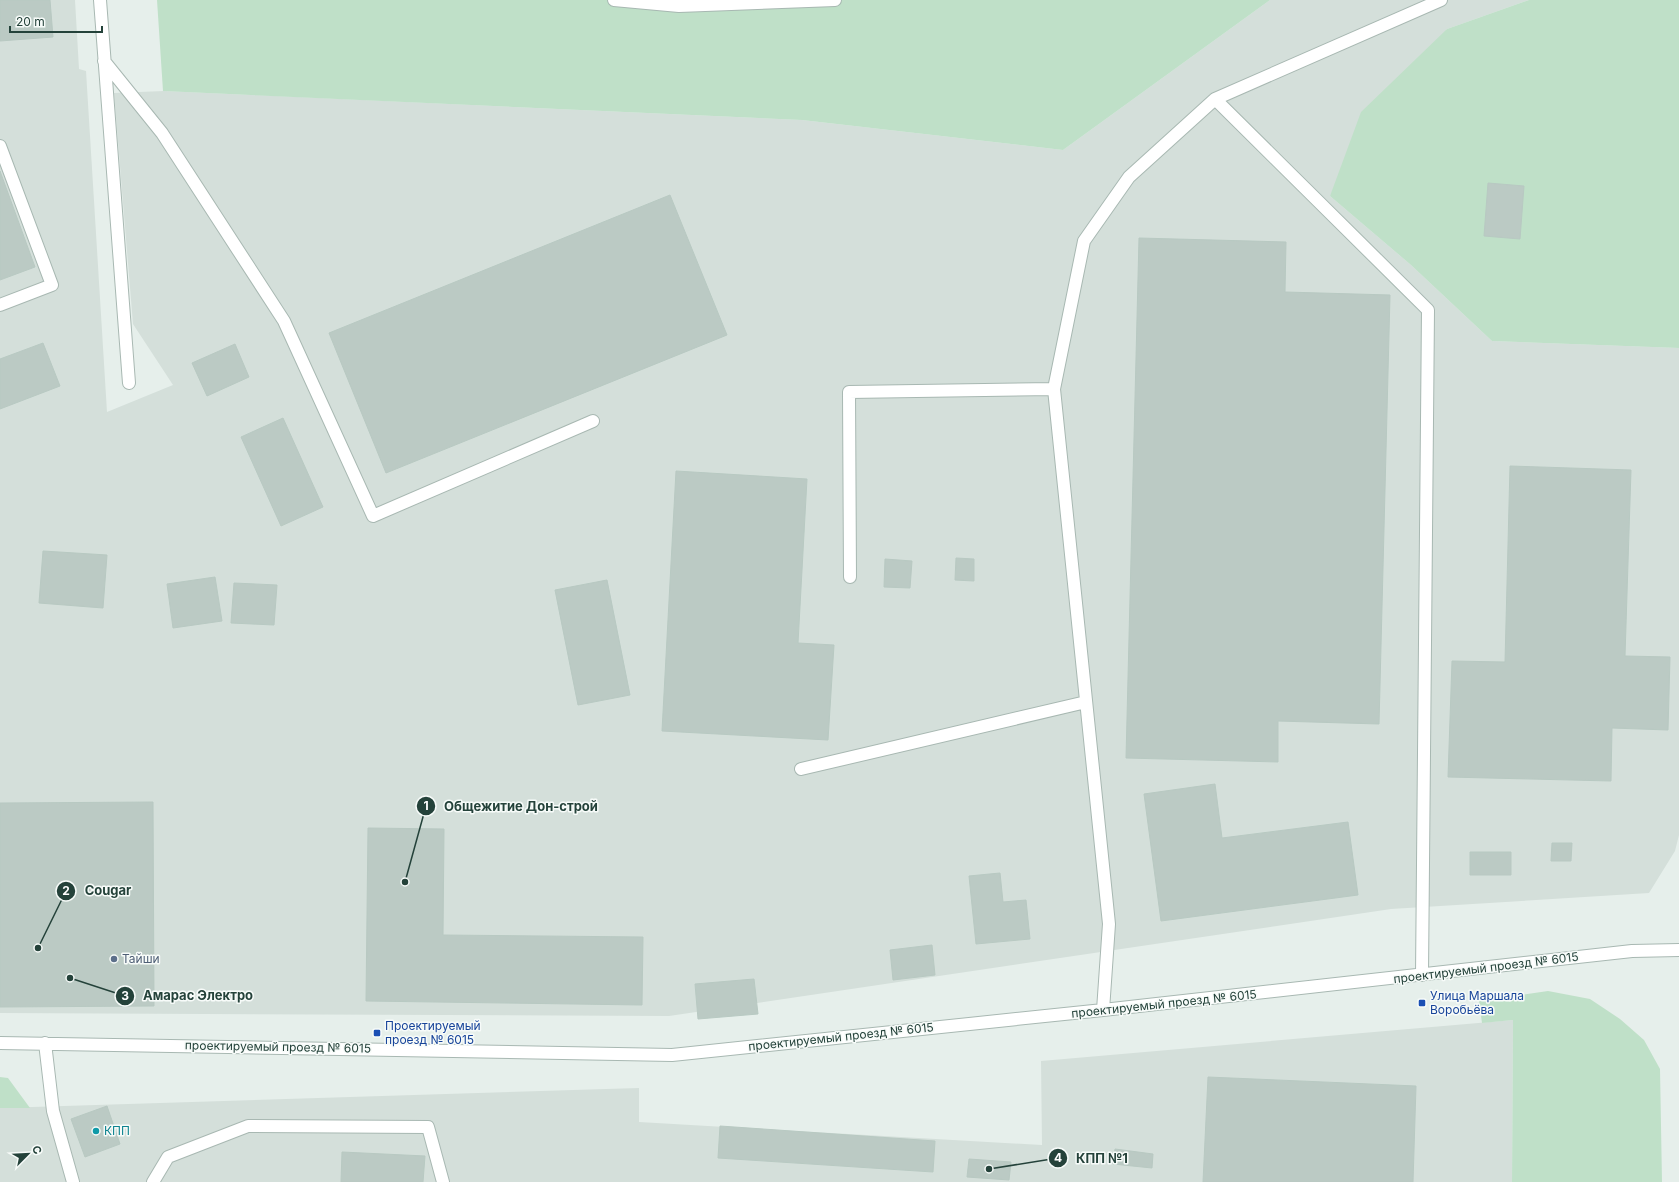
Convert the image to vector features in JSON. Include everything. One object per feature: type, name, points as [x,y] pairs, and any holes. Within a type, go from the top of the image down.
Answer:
[{"type":"street","points":[[100,0],[129,383]]},
{"type":"street","points":[[614,0],[679,6],[836,0]]},
{"type":"street","points":[[1103,1010],[1109,924],[1054,389],[1084,241],[1129,177],[1215,99],[1441,0]]},
{"type":"street","points":[[104,61],[162,133],[284,321],[373,516],[593,421]]},
{"type":"street","points":[[1215,99],[1428,310],[1422,975]]},
{"type":"street","points":[[0,146],[52,285],[0,305]]},
{"type":"street","points":[[850,577],[849,392],[1054,389]]},
{"type":"street","points":[[801,769],[1086,702]]},
{"type":"street","name":"проектируемый проезд № 6015","points":[[0,1043],[45,1042],[672,1055],[1103,1010],[1632,951],[1679,950]]},
{"type":"street","points":[[45,1042],[54,1111],[73,1182]]},
{"type":"street","points":[[153,1182],[168,1157],[248,1126],[428,1127],[443,1182]]},
{"type":"shaded area","points":[[0,0],[75,0],[79,69],[86,71],[107,412],[173,385],[133,324],[114,93],[164,91],[802,120],[1063,150],[1270,0],[1529,0],[1447,29],[1330,196],[1411,265],[1492,341],[1679,348],[1679,835],[1675,851],[1649,893],[1391,909],[669,1016],[0,1013]]},
{"type":"shaded area","points":[[1513,1020],[1512,1182],[0,1182],[0,1108],[639,1088],[639,1122],[1042,1145],[1041,1061]]},
{"type":"green space","points":[[157,0],[1270,0],[1063,150],[802,120],[163,91]]},
{"type":"green space","points":[[1529,0],[1679,0],[1679,348],[1492,341],[1411,265],[1330,196],[1361,112],[1447,29]]},
{"type":"green space","points":[[1548,991],[1590,999],[1620,1019],[1644,1040],[1660,1069],[1662,1182],[1512,1182],[1513,1020],[1482,1023],[1479,1001]]},
{"type":"green space","points":[[0,1077],[8,1078],[30,1108],[0,1108]]},
{"type":"building","points":[[0,0],[50,0],[53,37],[0,41]]},
{"type":"building","points":[[0,171],[35,267],[0,280]]},
{"type":"building","points":[[1488,183],[1524,186],[1520,239],[1484,236]]},
{"type":"building","points":[[670,195],[727,335],[386,473],[329,333]]},
{"type":"building","points":[[1139,238],[1286,242],[1285,292],[1390,295],[1379,724],[1278,721],[1278,762],[1126,758]]},
{"type":"building","points":[[43,343],[60,386],[0,409],[0,359]]},
{"type":"building","points":[[235,344],[249,377],[207,396],[192,363]]},
{"type":"building","points":[[283,418],[323,507],[281,526],[241,437]]},
{"type":"building","points":[[1510,466],[1631,470],[1625,656],[1670,657],[1668,730],[1612,728],[1611,781],[1448,777],[1452,661],[1505,662]]},
{"type":"building","points":[[676,471],[807,479],[798,643],[834,645],[828,740],[662,731]]},
{"type":"building","points":[[43,551],[107,555],[103,608],[39,603]]},
{"type":"building","points":[[956,558],[974,559],[974,581],[955,580]]},
{"type":"building","points":[[885,559],[912,561],[910,588],[884,587]]},
{"type":"building","points":[[215,577],[222,621],[173,628],[167,584]]},
{"type":"building","points":[[607,580],[630,695],[578,705],[555,590]]},
{"type":"building","points":[[234,583],[277,585],[274,625],[231,623]]},
{"type":"building","points":[[1215,784],[1222,838],[1348,822],[1358,895],[1161,921],[1144,794]]},
{"type":"building","points":[[153,802],[154,1006],[0,1007],[0,803]]},
{"type":"building","points":[[368,828],[444,829],[443,935],[643,937],[642,1005],[366,1001]]},
{"type":"building","points":[[1552,843],[1572,843],[1571,861],[1551,861]]},
{"type":"building","points":[[1470,852],[1511,852],[1511,875],[1470,875]]},
{"type":"building","points":[[1000,873],[1003,902],[1026,900],[1030,939],[976,944],[969,876]]},
{"type":"building","points":[[932,945],[935,975],[893,980],[890,950]]},
{"type":"building","points":[[754,979],[758,1014],[698,1019],[695,984]]},
{"type":"building","points":[[1208,1077],[1416,1086],[1413,1182],[1203,1182]]},
{"type":"building","name":"КПП","points":[[107,1106],[120,1144],[85,1157],[71,1119]]},
{"type":"building","points":[[720,1126],[935,1141],[933,1172],[718,1158]]},
{"type":"building","points":[[1115,1149],[1153,1154],[1152,1168],[1113,1164]]},
{"type":"building","points":[[342,1152],[425,1156],[423,1182],[341,1182]]},
{"type":"building","points":[[969,1159],[1011,1162],[1009,1180],[967,1177]]},
{"type":"place","name":"Общежитие Дон-строй","points":[[405,882]]},
{"type":"place","name":"Cougar","points":[[38,948]]},
{"type":"place","name":"Тайши","points":[[114,959]]},
{"type":"place","name":"Амарас Электро","points":[[70,978]]},
{"type":"place","name":"Улица Маршала Воробьёва","points":[[1422,1003]]},
{"type":"place","name":"Проектируемый проезд № 6015","points":[[377,1033]]},
{"type":"place","name":"КПП","points":[[96,1131]]},
{"type":"place","name":"КПП №1","points":[[989,1169]]}]
